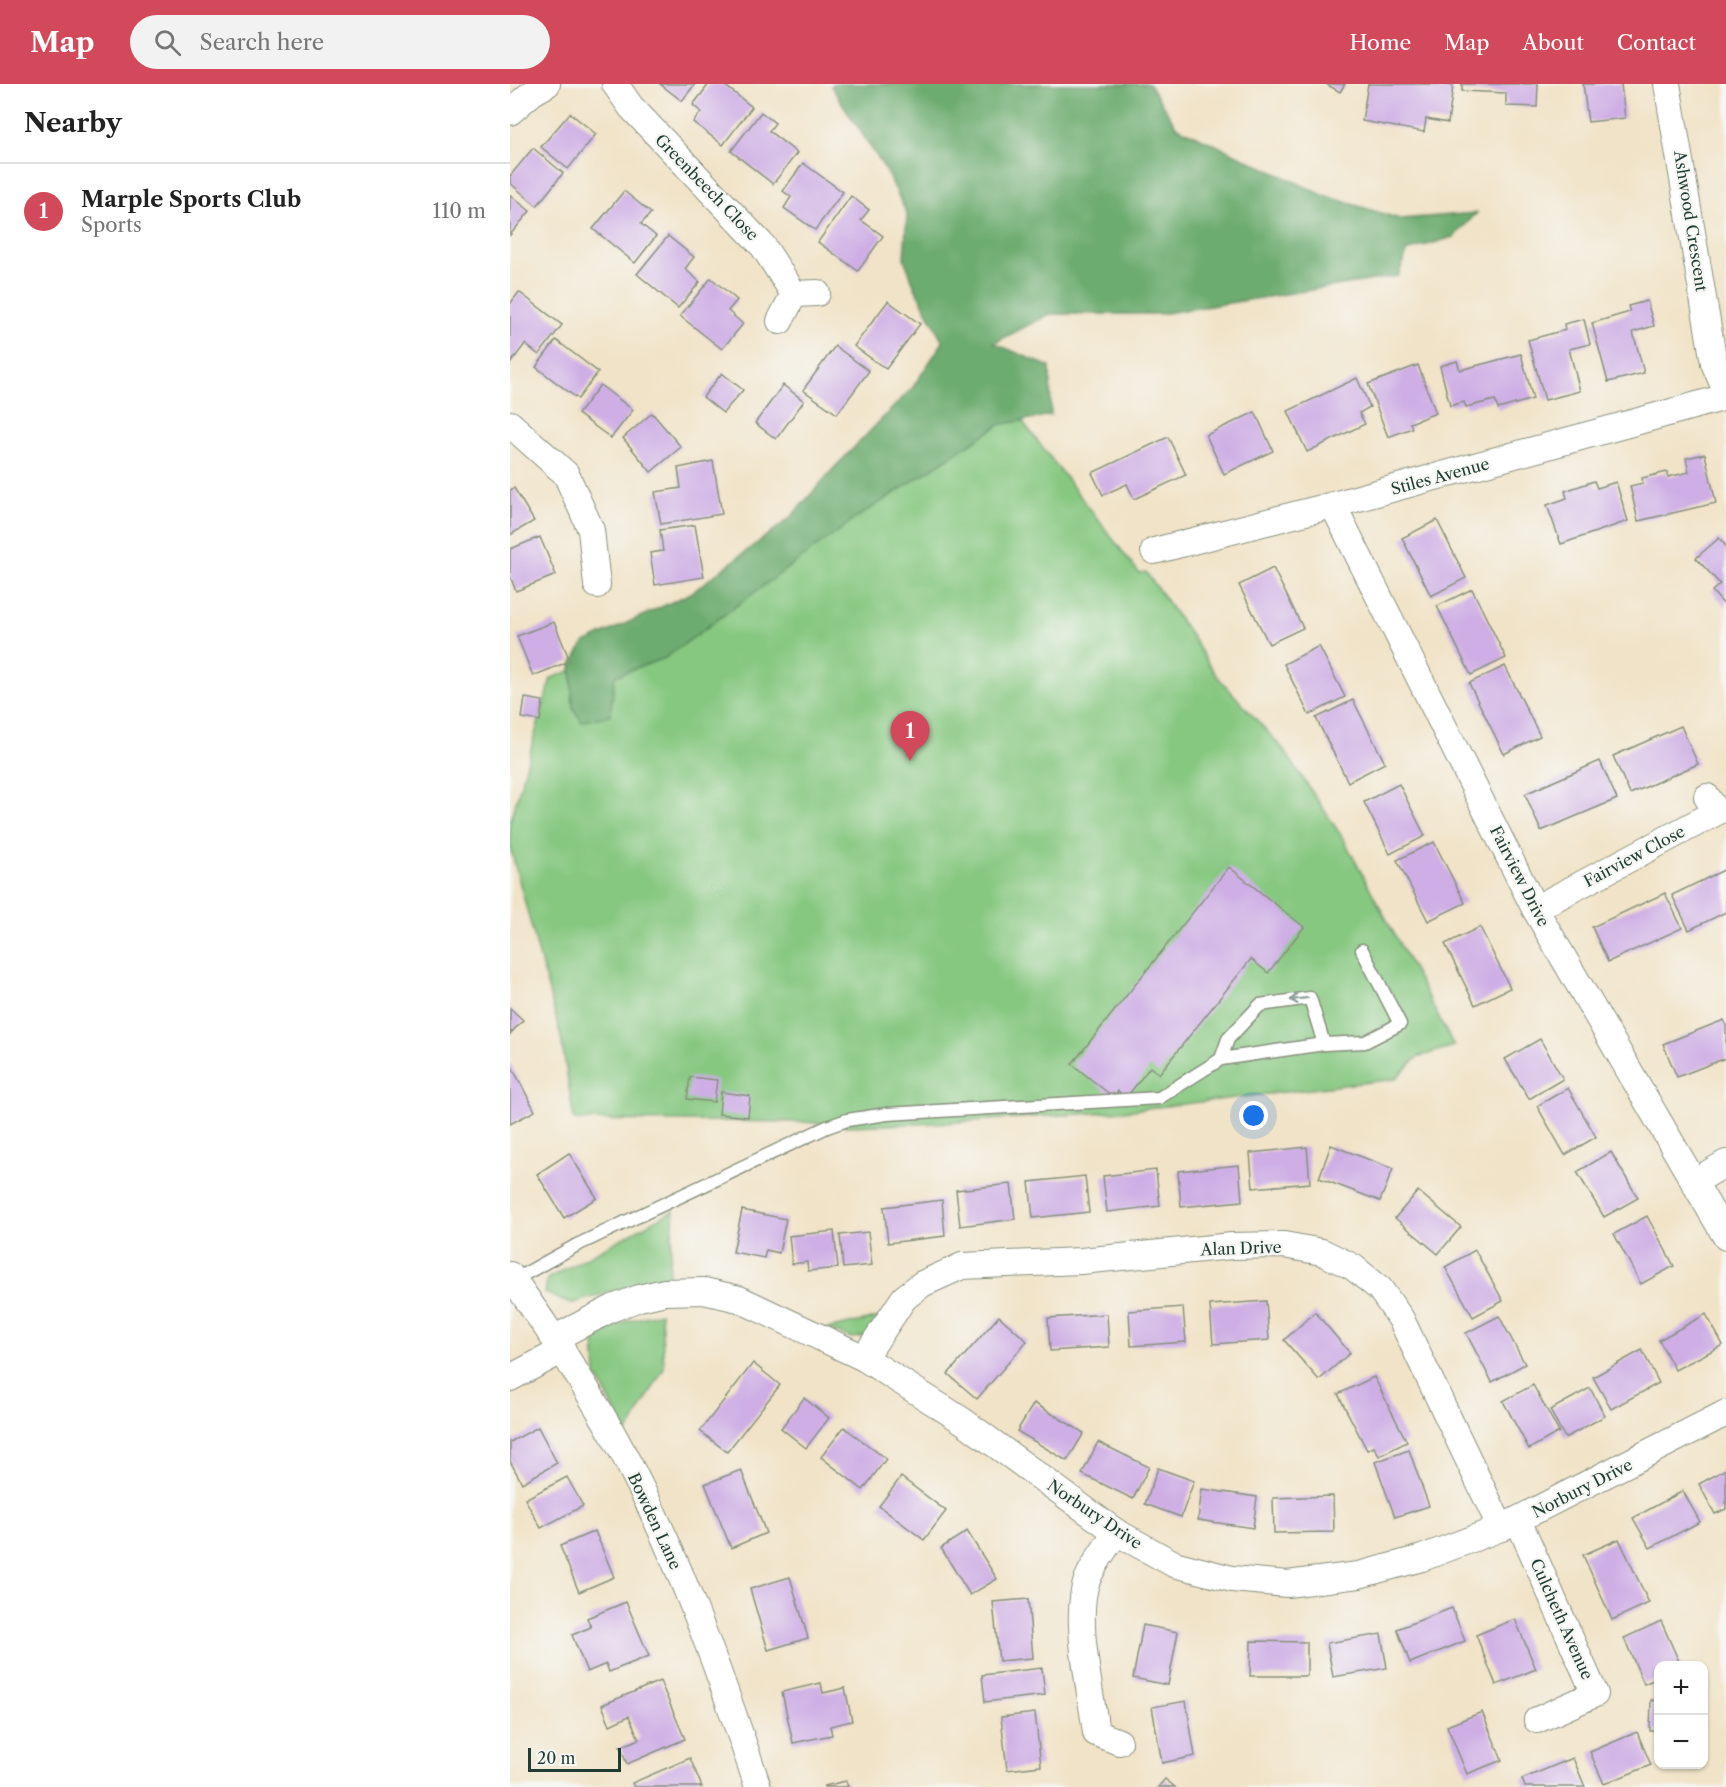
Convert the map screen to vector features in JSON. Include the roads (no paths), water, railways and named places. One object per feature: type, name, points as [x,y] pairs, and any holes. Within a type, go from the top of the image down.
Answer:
[{"type":"street","points":[[510,112],[547,84]]},
{"type":"street","name":"Greenbeech Close","points":[[615,84],[631,107],[763,246],[805,294],[780,321]]},
{"type":"street","name":"Ashwood Crescent","points":[[1667,84],[1714,363],[1726,391]]},
{"type":"street","name":"Stiles Avenue","points":[[1154,551],[1333,505],[1726,397]]},
{"type":"street","points":[[510,424],[566,474],[591,530],[597,585]]},
{"type":"street","name":"Fairview Drive","points":[[1333,505],[1535,909],[1726,1237]]},
{"type":"street","name":"Fairview Close","points":[[1535,909],[1718,812],[1707,797]]},
{"type":"street","points":[[1694,1182],[1726,1163]]},
{"type":"street","name":"Alan Drive","points":[[864,1358],[904,1298],[922,1284],[962,1266],[1081,1261],[1232,1246],[1284,1245],[1322,1252],[1353,1267],[1380,1289],[1401,1319],[1509,1524]]},
{"type":"street","name":"Bowden Lane","points":[[512,1277],[559,1344],[622,1451],[671,1552],[729,1700],[758,1787]]},
{"type":"street","name":"Norbury Drive","points":[[510,1378],[613,1308],[639,1298],[665,1292],[704,1291],[739,1299],[864,1358],[963,1421],[1116,1532],[1174,1564],[1232,1579],[1287,1584],[1359,1575],[1422,1558],[1509,1524],[1726,1413]]},
{"type":"street","name":"Culcheth Avenue","points":[[1509,1524],[1595,1694],[1537,1720]]},
{"type":"street","points":[[1116,1532],[1087,1580],[1081,1617],[1096,1733],[1119,1742]]},
{"type":"lane","points":[[512,1277],[827,1127],[847,1120],[887,1114],[1160,1098],[1221,1059],[1324,1044],[1365,1042],[1400,1024],[1362,950]]},
{"type":"lane","points":[[1221,1059],[1228,1039],[1260,1005],[1310,998],[1324,1044]]},
{"type":"place","name":"Marple Sports Club","points":[[910,761]]}]
